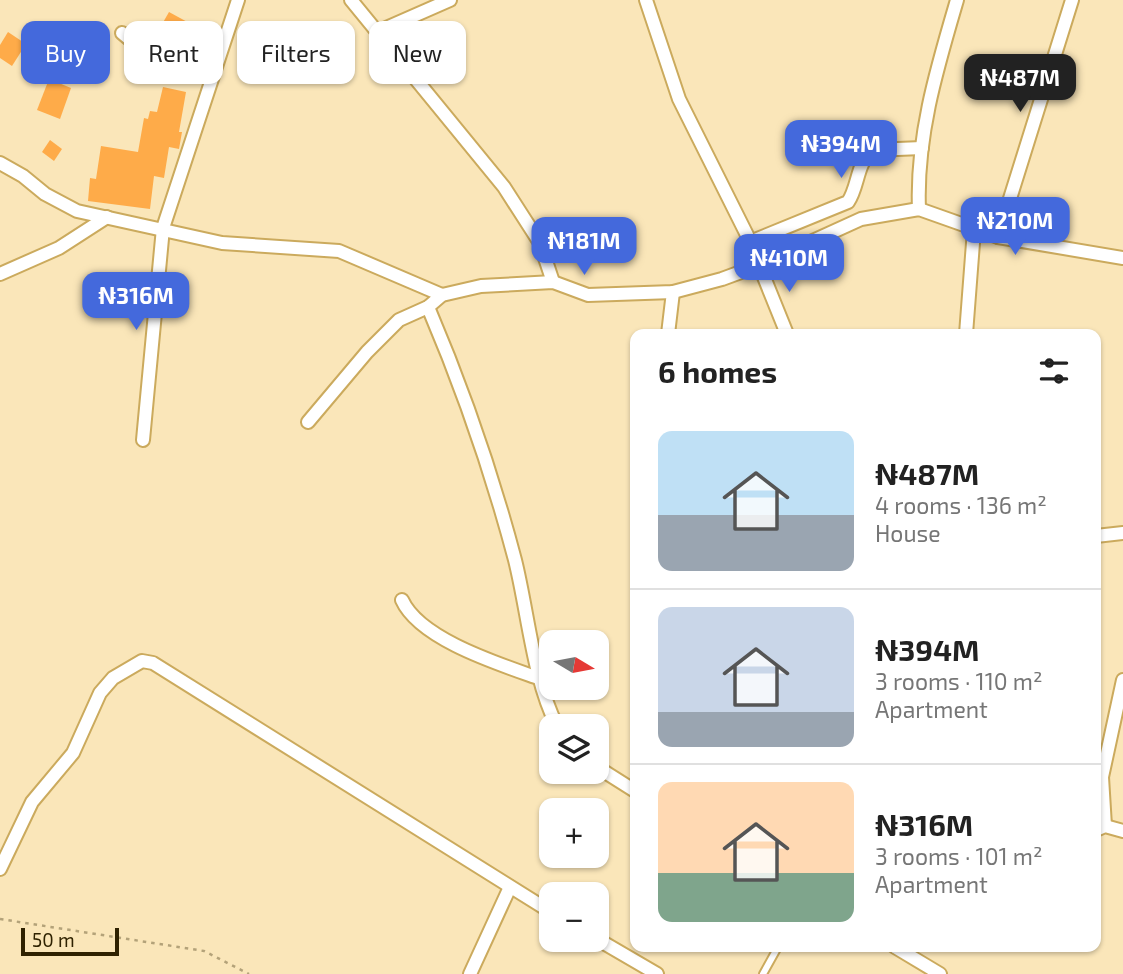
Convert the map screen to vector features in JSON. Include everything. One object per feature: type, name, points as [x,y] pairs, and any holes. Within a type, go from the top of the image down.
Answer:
[{"type":"street","points":[[223,42],[238,0]]},
{"type":"street","points":[[351,0],[369,22]]},
{"type":"street","points":[[402,21],[450,0]]},
{"type":"street","points":[[646,0],[689,122],[750,242],[785,329]]},
{"type":"street","points":[[919,209],[922,148],[932,86],[957,0]]},
{"type":"street","points":[[998,237],[1072,0]]},
{"type":"street","points":[[143,440],[163,228],[209,84]]},
{"type":"street","points":[[420,84],[504,187],[540,243],[553,282]]},
{"type":"street","points":[[750,242],[848,202],[855,191],[861,164],[873,150],[922,148]]},
{"type":"street","points":[[0,163],[65,206],[222,243],[339,251],[442,295]]},
{"type":"street","points":[[308,422],[366,352],[399,320],[428,307],[442,295],[481,286],[553,282],[588,295],[673,292],[722,279],[760,265],[861,219],[919,209],[998,237],[1123,258]]},
{"type":"street","points":[[0,274],[59,248],[107,217]]},
{"type":"street","points":[[966,329],[974,230]]},
{"type":"street","points":[[669,329],[673,292]]},
{"type":"street","points":[[428,307],[474,421],[514,559],[539,670]]},
{"type":"street","points":[[1101,535],[1123,533]]},
{"type":"street","points":[[402,600],[416,620],[465,649],[539,678]]},
{"type":"street","points":[[0,869],[32,802],[73,753],[100,693],[113,678],[142,661],[153,663],[539,905]]},
{"type":"street","points":[[1101,802],[1102,777],[1123,680]]},
{"type":"street","points":[[609,775],[630,788]]},
{"type":"street","points":[[1101,828],[1123,831]]},
{"type":"street","points":[[470,974],[510,887]]},
{"type":"street","points":[[609,946],[657,974]]},
{"type":"street","points":[[906,952],[940,974]]},
{"type":"lane","points":[[763,974],[775,952]]},
{"type":"path","points":[[0,919],[204,951],[249,974]]},
{"type":"building","points":[[169,12],[186,21],[164,21]]},
{"type":"building","points":[[8,32],[21,41],[21,52],[12,66],[0,58],[0,45]]},
{"type":"building","points":[[47,84],[61,84],[71,88],[60,119],[37,110]]},
{"type":"building","points":[[163,87],[186,92],[179,132],[182,132],[179,149],[169,147],[164,178],[154,176],[150,209],[88,201],[90,178],[96,179],[101,146],[138,152],[144,118],[148,119],[150,111],[157,112]]},
{"type":"building","points":[[50,140],[62,149],[54,161],[42,152]]}]
